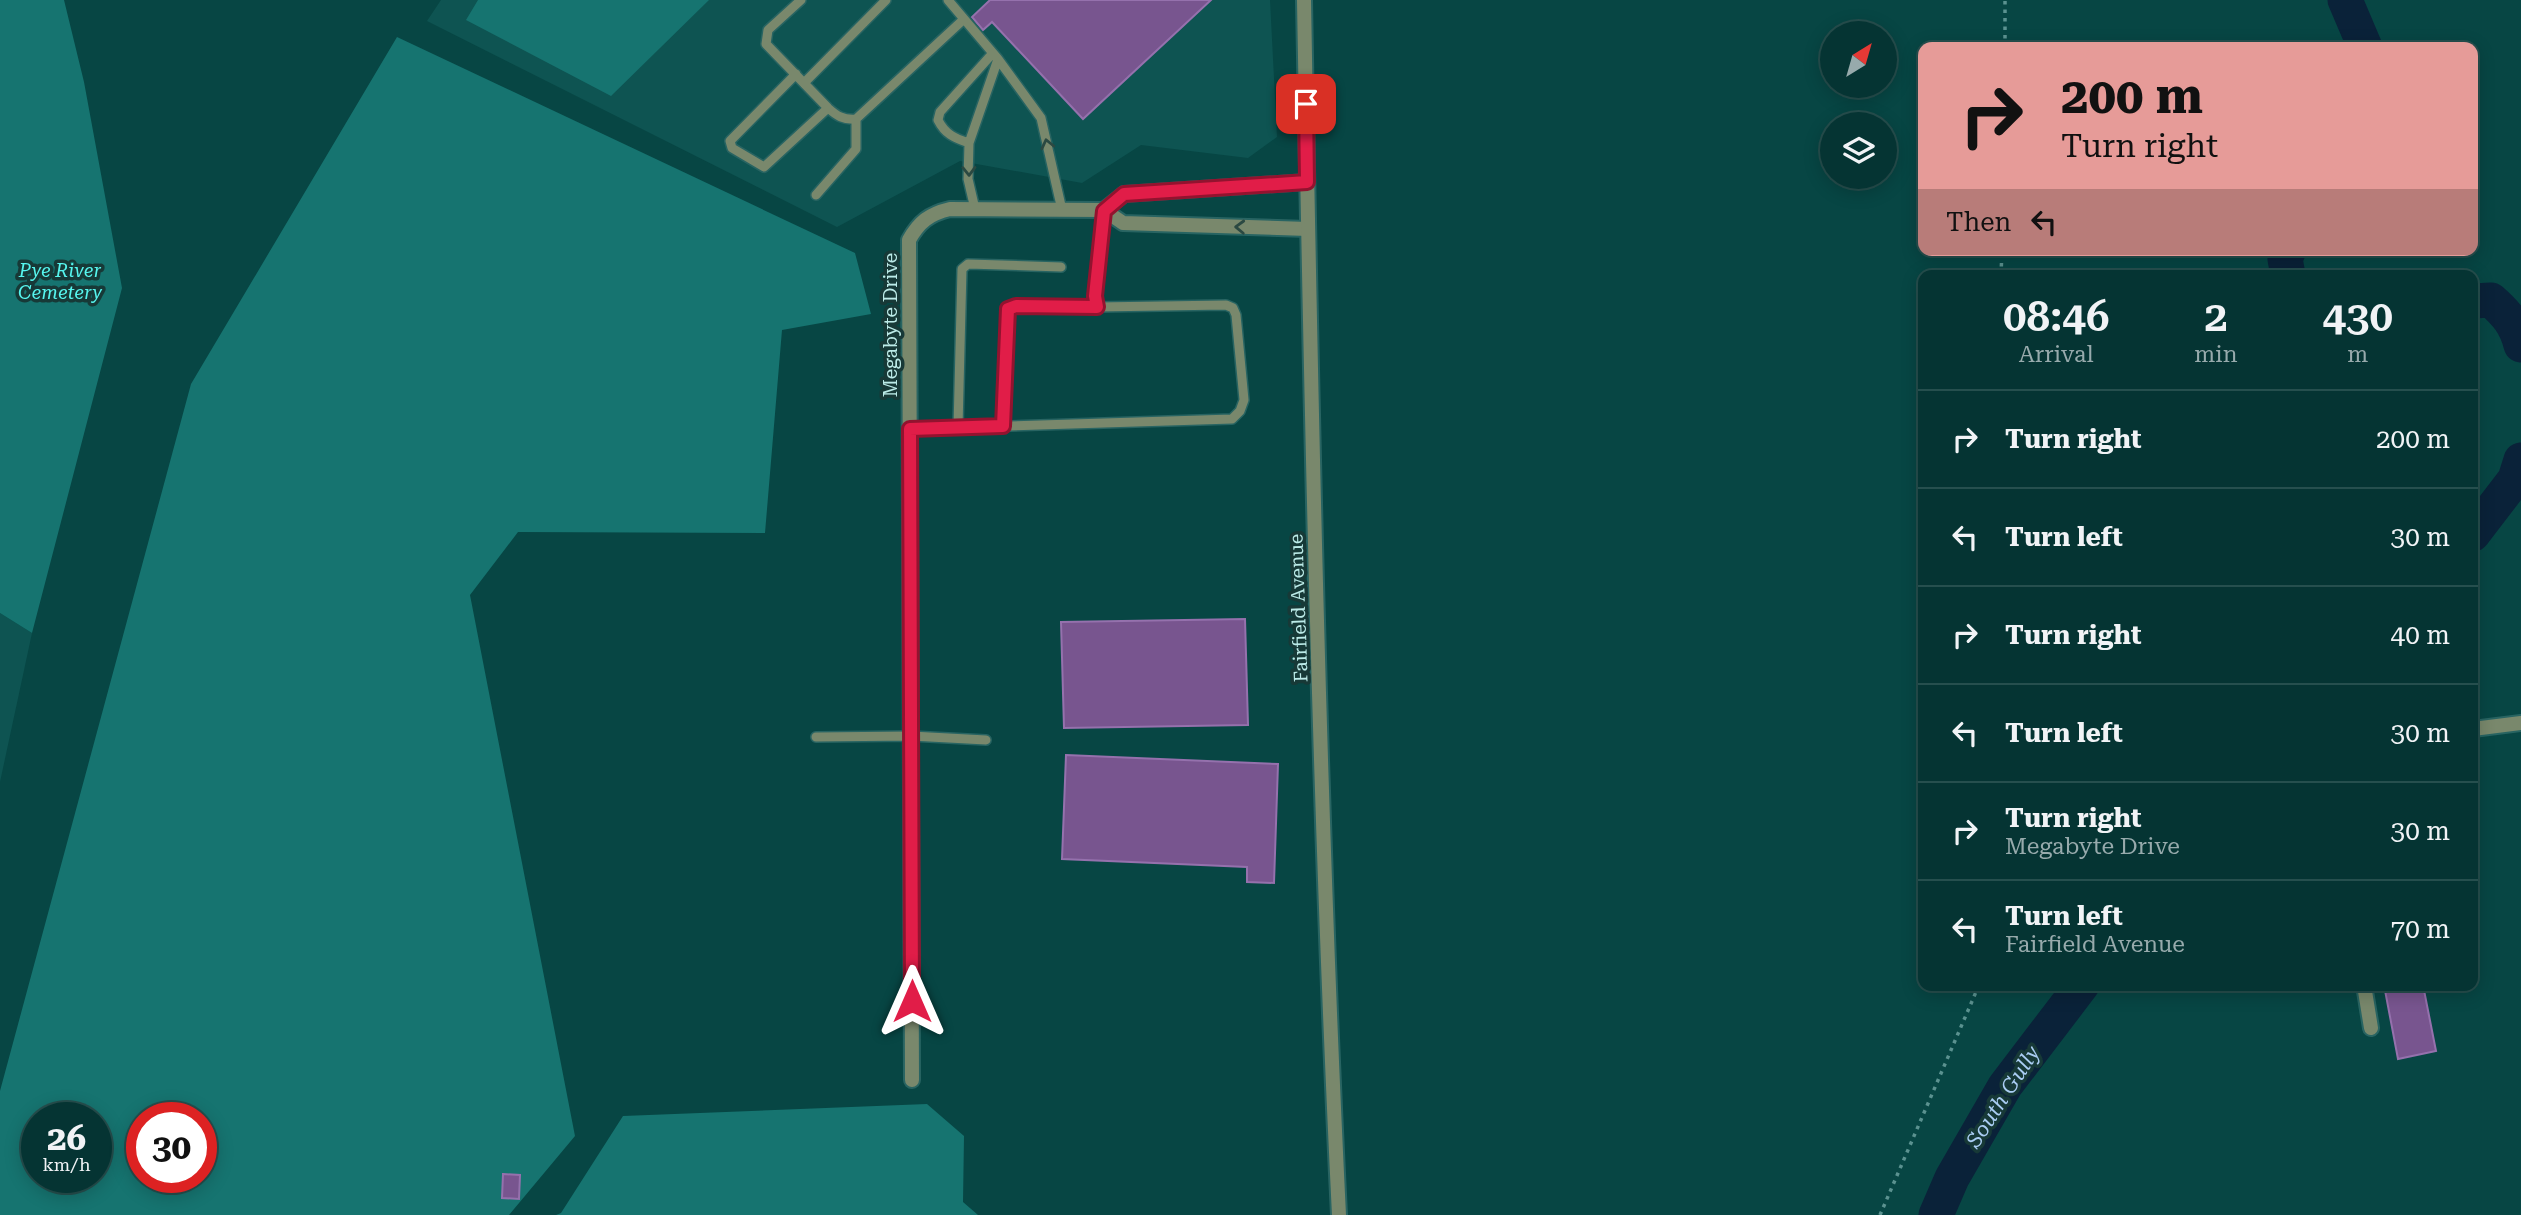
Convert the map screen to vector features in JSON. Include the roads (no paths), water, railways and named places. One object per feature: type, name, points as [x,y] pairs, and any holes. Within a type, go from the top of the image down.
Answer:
[{"type":"street","name":"Fairfield Avenue","points":[[1304,0],[1328,984],[1339,1215]]},
{"type":"street","points":[[1104,211],[1124,194],[1307,182]]},
{"type":"street","name":"Megabyte Drive","points":[[912,1080],[909,240],[923,220],[934,213],[950,209],[1104,211],[1123,223],[1308,229]]},
{"type":"street","points":[[2478,728],[2521,723]]},
{"type":"street","points":[[2365,991],[2371,1028]]},
{"type":"lane","points":[[801,0],[768,30],[766,44],[828,108],[846,120],[856,120],[964,19]]},
{"type":"lane","points":[[804,83],[886,0]]},
{"type":"lane","points":[[948,0],[996,56],[1041,118],[1062,210]]},
{"type":"lane","points":[[975,209],[968,179],[969,143],[996,56]]},
{"type":"lane","points":[[969,143],[953,138],[943,129],[938,120],[940,112],[996,56]]},
{"type":"lane","points":[[796,74],[730,141],[732,148],[764,167],[828,108]]},
{"type":"lane","points":[[816,195],[856,149],[856,120]]},
{"type":"lane","points":[[1097,307],[1095,296],[1104,211]]},
{"type":"lane","points":[[958,427],[961,269],[968,264],[1061,267]]},
{"type":"lane","points":[[910,429],[1232,419],[1240,411],[1244,400],[1236,315],[1233,308],[1226,305],[1016,306],[1008,309],[1003,426]]},
{"type":"lane","points":[[816,737],[911,736],[986,740]]},
{"type":"waterway","name":"South Gully","points":[[2345,0],[2363,42]]},
{"type":"waterway","name":"South Gully","points":[[2286,256],[2287,270]]},
{"type":"waterway","name":"South Gully","points":[[2478,301],[2491,300],[2497,305],[2514,326],[2521,345]]},
{"type":"waterway","name":"South Gully","points":[[2478,527],[2515,479],[2521,460]]},
{"type":"waterway","name":"South Gully","points":[[1936,1215],[1952,1178],[2005,1086],[2077,991]]},
{"type":"park label","name":"Pye River Cemetery","points":[[60,281]]}]
